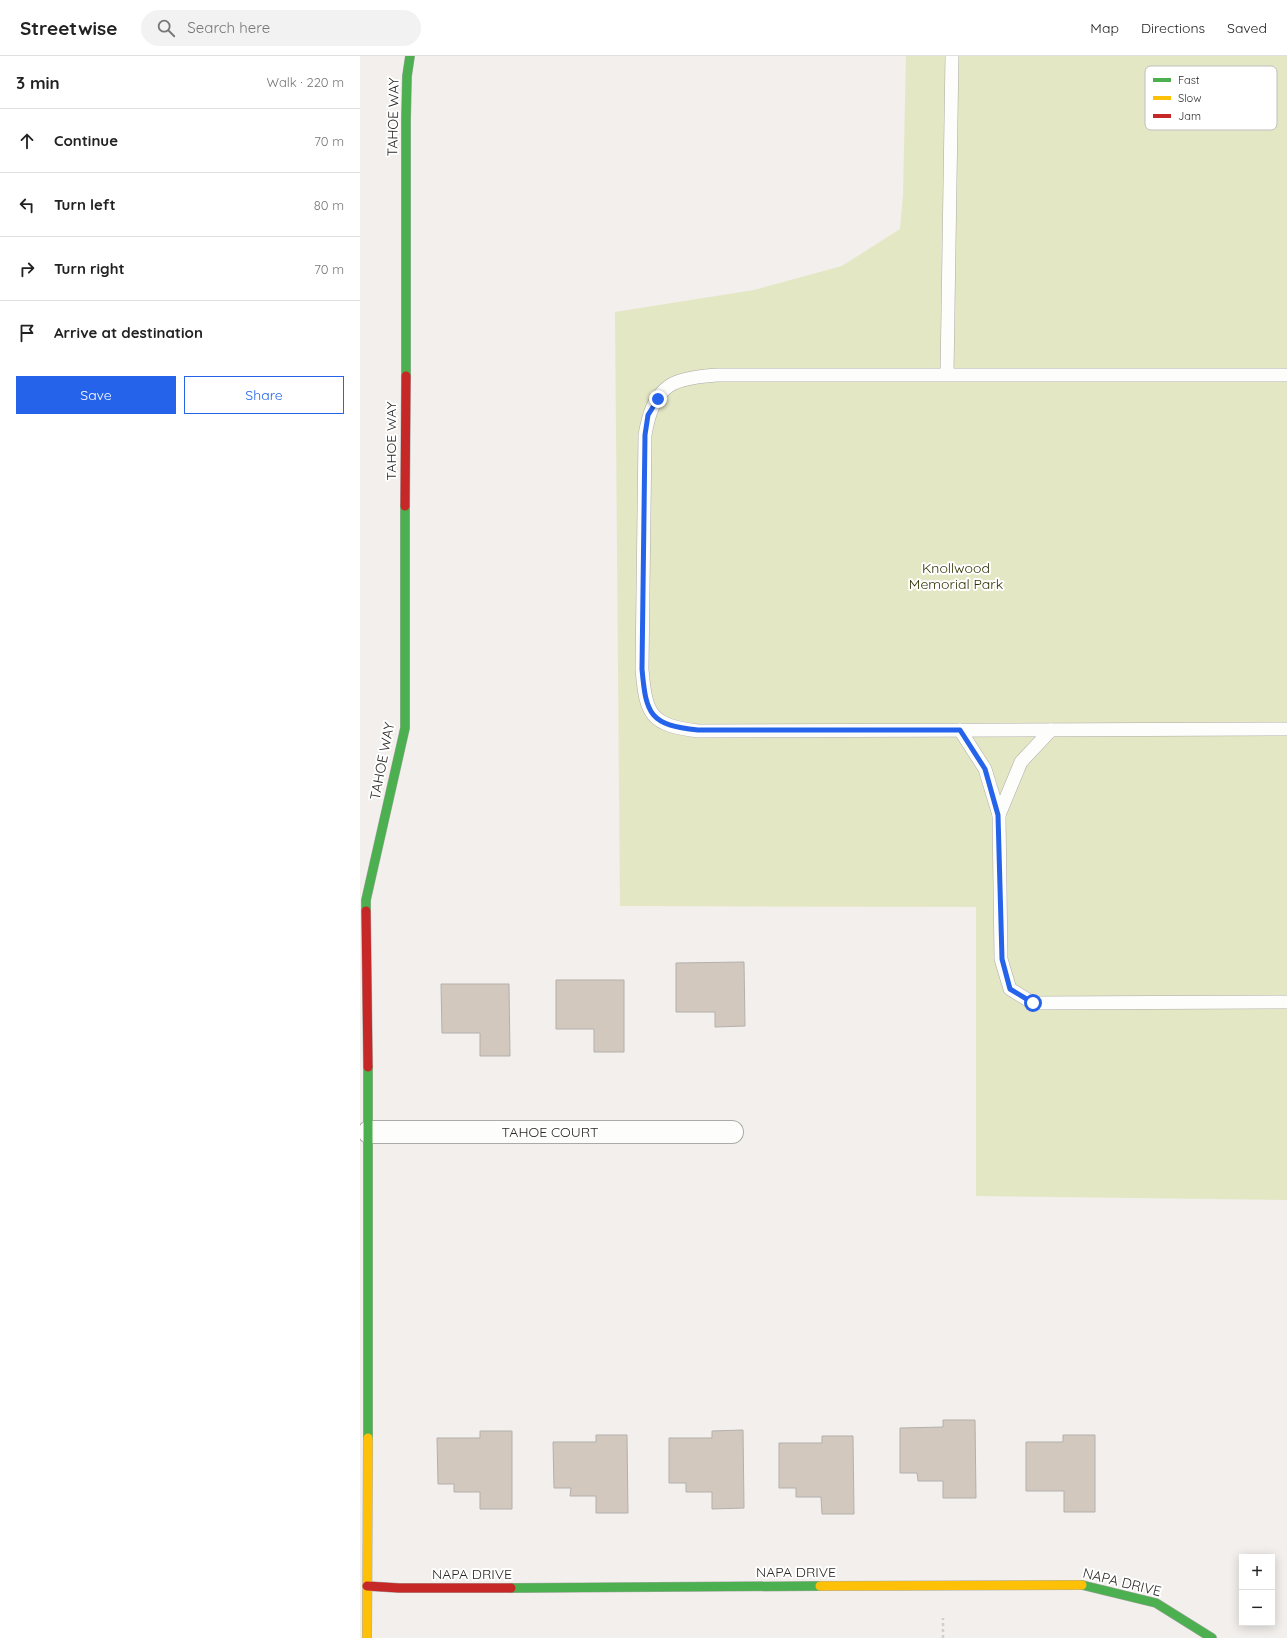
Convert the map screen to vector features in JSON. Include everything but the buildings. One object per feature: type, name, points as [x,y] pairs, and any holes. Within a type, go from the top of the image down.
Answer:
[{"type":"street","name":"TAHOE WAY","points":[[367,1638],[369,1132],[366,900],[405,728],[406,127],[407,76],[410,56]]},
{"type":"street","name":"TAHOE COURT","points":[[369,1132],[732,1132]]},
{"type":"street","name":"NAPA DRIVE","points":[[367,1586],[399,1588],[1080,1585],[1156,1602],[1212,1638]]},
{"type":"lane","points":[[947,374],[952,56]]},
{"type":"lane","points":[[1287,375],[717,375],[695,377],[669,386],[648,415],[645,435],[642,669],[647,706],[658,720],[675,728],[698,730],[1287,729]]},
{"type":"lane","points":[[960,730],[985,769],[998,815],[1002,959],[1010,989],[1033,1003],[1287,1002]]},
{"type":"lane","points":[[998,815],[1021,762],[1051,730]]},
{"type":"path","points":[[942,1638],[943,1618]]},
{"type":"green space","name":"Knollwood Memorial Park","points":[[906,56],[1287,56],[1287,1200],[976,1196],[976,907],[620,906],[615,312],[754,290],[842,266],[900,229],[903,195]]},
{"type":"traffic: fast","points":[[406,376],[406,119],[407,76],[410,56]]},
{"type":"traffic: fast","points":[[366,911],[366,900],[405,728],[405,506]]},
{"type":"traffic: fast","points":[[368,1067],[368,1438]]},
{"type":"traffic: fast","points":[[1082,1585],[1156,1603],[1212,1638]]},
{"type":"traffic: fast","points":[[511,1588],[820,1586]]},
{"type":"traffic: slow","points":[[367,1638],[368,1438]]},
{"type":"traffic: slow","points":[[820,1586],[1082,1585]]},
{"type":"traffic: jam","points":[[405,506],[406,376]]},
{"type":"traffic: jam","points":[[366,911],[368,1067]]},
{"type":"traffic: jam","points":[[367,1586],[399,1588],[511,1588]]},
{"type":"route","points":[[658,399],[648,415],[645,435],[642,669],[647,706],[658,720],[675,728],[698,730],[960,730],[985,769],[998,815],[1002,959],[1010,989],[1033,1003]]}]
